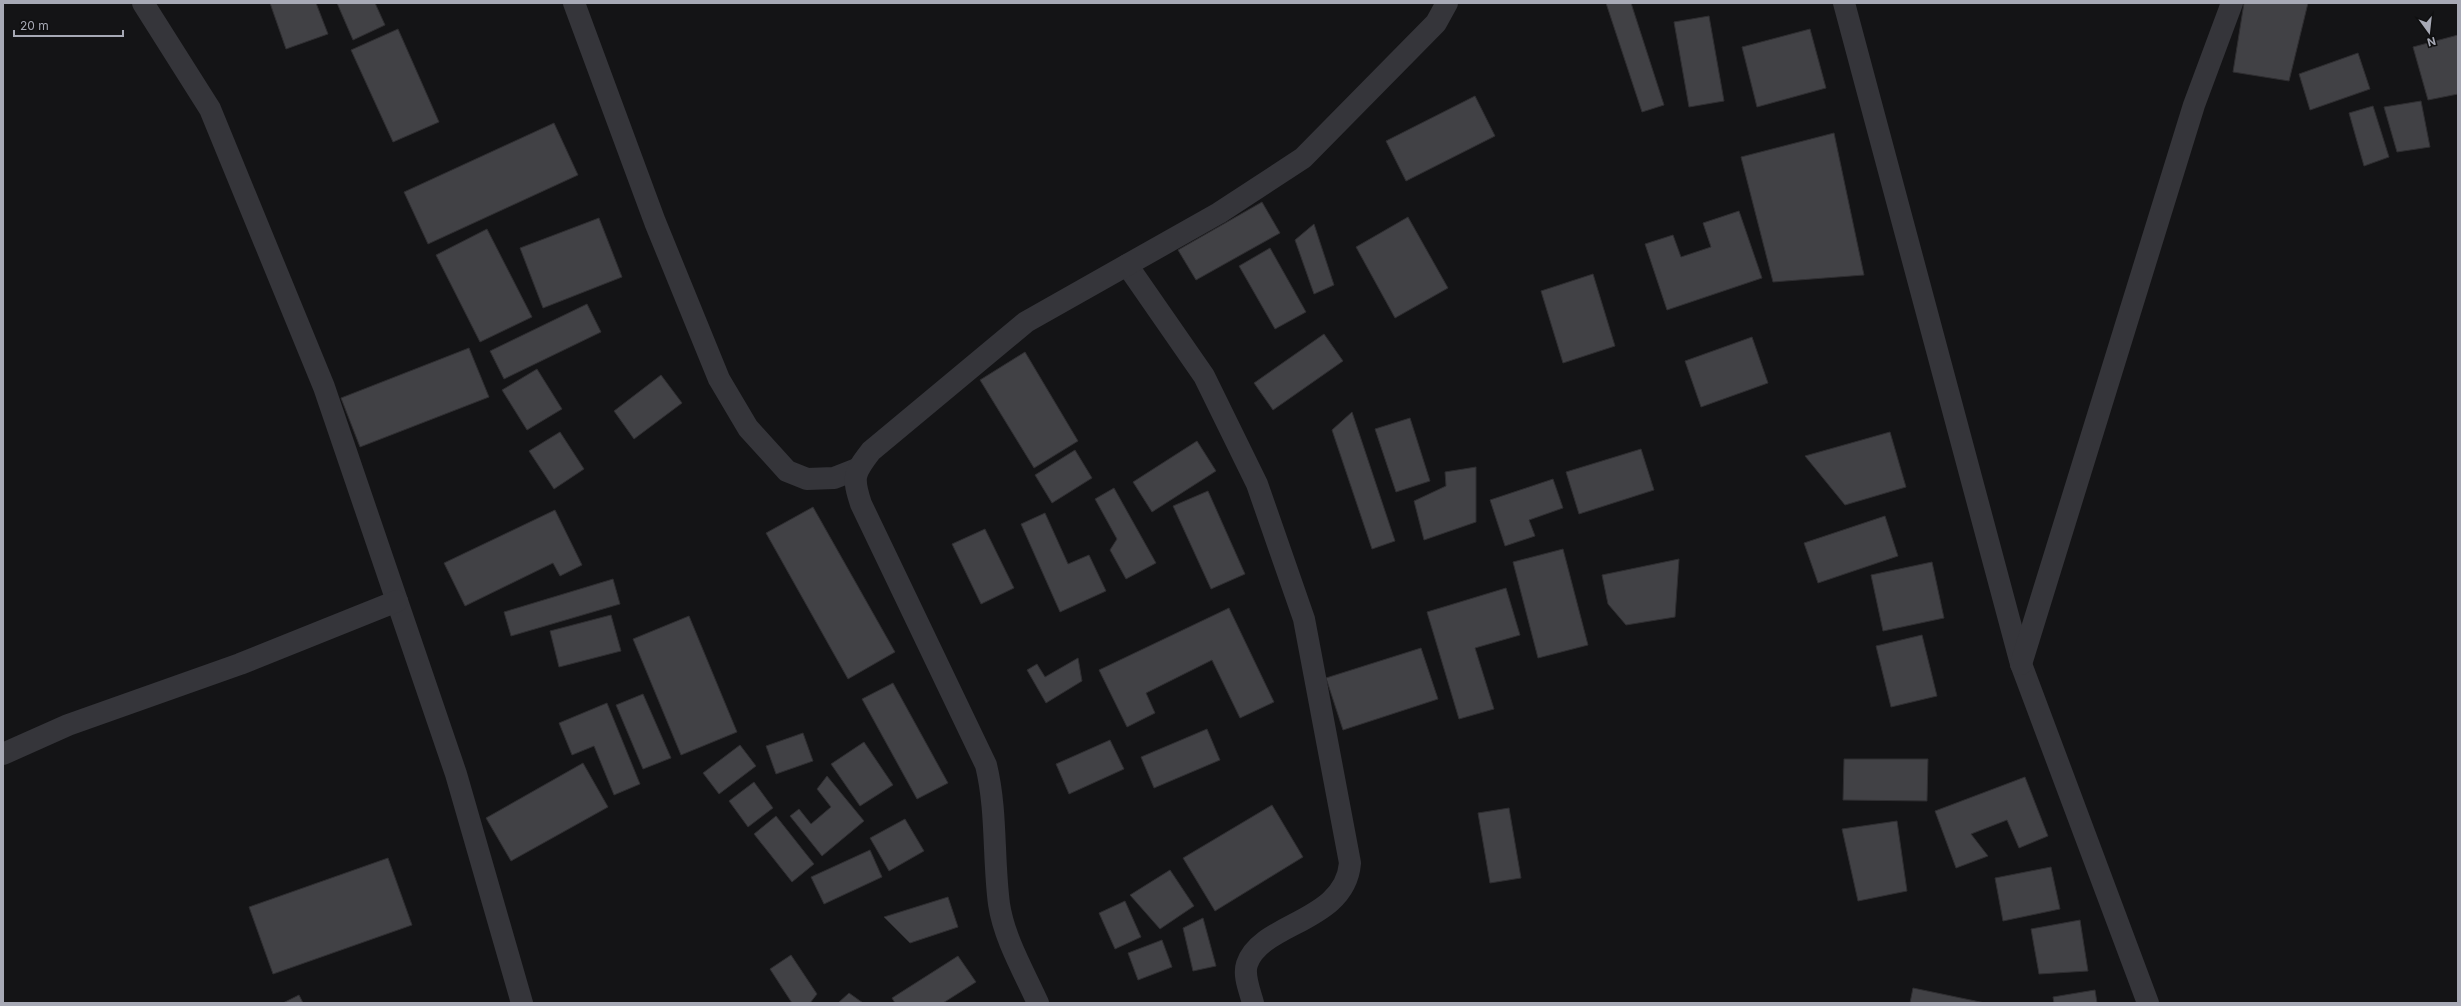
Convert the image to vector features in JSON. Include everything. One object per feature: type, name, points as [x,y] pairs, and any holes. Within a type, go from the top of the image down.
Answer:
[{"type":"street","points":[[143,3],[210,109],[324,387],[456,774],[522,1003]]},
{"type":"street","points":[[574,3],[666,251],[719,380],[748,428],[787,471],[807,479],[834,478],[857,469]]},
{"type":"street","points":[[1038,1003],[1012,948],[999,905],[992,791],[986,765],[861,504],[854,484],[857,469],[871,451],[1026,322],[1219,213],[1303,158],[1436,24],[1447,3]]},
{"type":"street","points":[[1844,3],[2021,664],[2148,1003]]},
{"type":"street","points":[[2021,664],[2191,113],[2232,3]]},
{"type":"street","points":[[1127,265],[1204,376],[1257,484],[1304,619],[1350,863],[1349,876],[1343,888],[1326,906],[1266,942],[1254,953],[1247,964],[1246,974],[1253,1003]]},
{"type":"street","points":[[3,754],[68,725],[240,664],[397,601]]},
{"type":"building","points":[[270,3],[316,3],[328,34],[286,49]]},
{"type":"building","points":[[337,3],[375,3],[385,25],[353,40]]},
{"type":"building","points":[[1606,3],[1631,3],[1664,105],[1642,112]]},
{"type":"building","points":[[2244,3],[2308,3],[2289,81],[2233,72]]},
{"type":"building","points":[[1709,16],[1724,101],[1689,107],[1674,22]]},
{"type":"building","points":[[398,29],[439,122],[393,142],[351,50]]},
{"type":"building","points":[[1810,29],[1826,88],[1757,107],[1742,47]]},
{"type":"building","points":[[2458,35],[2458,94],[2428,100],[2413,47]]},
{"type":"building","points":[[2358,53],[2370,89],[2310,110],[2299,74]]},
{"type":"building","points":[[1475,96],[1495,136],[1406,181],[1386,141]]},
{"type":"building","points":[[2421,101],[2430,147],[2397,152],[2384,107]]},
{"type":"building","points":[[2373,106],[2389,157],[2364,166],[2349,113]]},
{"type":"building","points":[[554,123],[578,175],[428,244],[404,192]]},
{"type":"building","points":[[1834,133],[1864,275],[1773,282],[1741,157]]},
{"type":"building","points":[[1262,202],[1280,233],[1196,280],[1178,250]]},
{"type":"building","points":[[1739,211],[1762,278],[1667,310],[1645,244],[1673,235],[1681,257],[1711,247],[1703,223]]},
{"type":"building","points":[[1408,217],[1448,288],[1395,318],[1356,247]]},
{"type":"building","points":[[599,218],[622,277],[543,308],[520,248]]},
{"type":"building","points":[[1314,224],[1334,285],[1314,294],[1295,240]]},
{"type":"building","points":[[487,229],[532,317],[480,342],[436,255]]},
{"type":"building","points":[[1270,248],[1306,312],[1275,329],[1239,266]]},
{"type":"building","points":[[1593,274],[1615,346],[1563,363],[1541,291]]},
{"type":"building","points":[[587,304],[601,332],[504,379],[490,351]]},
{"type":"building","points":[[1324,334],[1343,361],[1273,410],[1254,383]]},
{"type":"building","points":[[1752,337],[1768,383],[1701,407],[1685,361]]},
{"type":"building","points":[[469,348],[489,397],[360,447],[341,398]]},
{"type":"building","points":[[1025,352],[1078,441],[1034,468],[980,380]]},
{"type":"building","points":[[537,369],[562,409],[527,430],[502,390]]},
{"type":"building","points":[[661,375],[682,403],[634,439],[614,411]]},
{"type":"building","points":[[1352,412],[1395,541],[1372,549],[1332,430]]},
{"type":"building","points":[[1410,418],[1430,481],[1396,492],[1375,429]]},
{"type":"building","points":[[560,432],[584,469],[554,489],[529,451]]},
{"type":"building","points":[[1890,432],[1906,487],[1845,505],[1805,456]]},
{"type":"building","points":[[1197,441],[1216,471],[1152,512],[1133,482]]},
{"type":"building","points":[[1641,449],[1654,490],[1579,514],[1566,472]]},
{"type":"building","points":[[1075,450],[1092,478],[1052,503],[1035,475]]},
{"type":"building","points":[[1476,467],[1476,522],[1424,540],[1414,501],[1446,486],[1445,472]]},
{"type":"building","points":[[1553,479],[1563,508],[1529,520],[1535,536],[1505,546],[1490,500]]},
{"type":"building","points":[[1114,488],[1156,563],[1126,579],[1110,550],[1117,539],[1095,499]]},
{"type":"building","points":[[1208,491],[1245,574],[1211,589],[1173,506]]},
{"type":"building","points":[[813,507],[895,652],[848,679],[766,533]]},
{"type":"building","points":[[555,510],[582,565],[560,576],[553,563],[465,606],[444,563]]},
{"type":"building","points":[[1045,513],[1068,564],[1089,555],[1106,591],[1060,612],[1021,524]]},
{"type":"building","points":[[1885,516],[1898,556],[1818,583],[1804,543]]},
{"type":"building","points":[[985,529],[1014,588],[981,604],[952,544]]},
{"type":"building","points":[[1563,549],[1588,645],[1538,658],[1513,562]]},
{"type":"building","points":[[1679,559],[1675,617],[1626,625],[1608,604],[1602,575]]},
{"type":"building","points":[[1932,562],[1944,618],[1883,631],[1871,575]]},
{"type":"building","points":[[613,579],[620,604],[511,636],[504,612]]},
{"type":"building","points":[[1506,588],[1520,635],[1475,648],[1494,709],[1459,719],[1427,612]]},
{"type":"building","points":[[1229,608],[1274,702],[1240,718],[1212,660],[1146,693],[1155,713],[1127,727],[1099,670]]},
{"type":"building","points":[[611,615],[621,651],[559,667],[550,631]]},
{"type":"building","points":[[689,616],[737,732],[681,755],[633,639]]},
{"type":"building","points":[[1922,635],[1937,696],[1891,707],[1876,646]]},
{"type":"building","points":[[1421,648],[1438,699],[1343,730],[1326,678]]},
{"type":"building","points":[[1078,658],[1082,681],[1046,703],[1027,670],[1037,664],[1045,677]]},
{"type":"building","points":[[893,683],[948,783],[917,799],[862,699]]},
{"type":"building","points":[[643,694],[671,758],[643,769],[616,705]]},
{"type":"building","points":[[607,703],[640,784],[614,795],[594,746],[572,755],[559,723]]},
{"type":"building","points":[[1207,729],[1220,760],[1154,788],[1141,757]]},
{"type":"building","points":[[803,733],[813,761],[776,774],[766,746]]},
{"type":"building","points":[[1110,740],[1124,769],[1069,794],[1056,764]]},
{"type":"building","points":[[864,742],[893,785],[860,806],[831,764]]},
{"type":"building","points":[[740,745],[756,766],[719,794],[703,773]]},
{"type":"building","points":[[1844,759],[1928,759],[1927,801],[1843,800]]},
{"type":"building","points":[[583,763],[608,807],[511,861],[486,818]]},
{"type":"building","points":[[827,776],[864,821],[822,856],[790,816],[799,809],[811,824],[831,807],[817,789]]},
{"type":"building","points":[[2025,777],[2048,836],[2019,848],[2007,820],[1971,834],[1988,856],[1956,868],[1935,811]]},
{"type":"building","points":[[754,782],[773,808],[748,827],[729,801]]},
{"type":"building","points":[[1272,805],[1303,857],[1215,911],[1183,858]]},
{"type":"building","points":[[1509,808],[1521,878],[1490,883],[1478,813]]},
{"type":"building","points":[[776,816],[814,864],[792,882],[754,834]]},
{"type":"building","points":[[905,819],[924,851],[889,871],[870,838]]},
{"type":"building","points":[[1897,821],[1907,891],[1858,901],[1842,829]]},
{"type":"building","points":[[870,850],[882,877],[824,904],[811,877]]},
{"type":"building","points":[[388,858],[412,925],[273,974],[249,907]]},
{"type":"building","points":[[2051,867],[2060,909],[2003,921],[1995,878]]},
{"type":"building","points":[[1170,870],[1194,906],[1160,929],[1130,895]]},
{"type":"building","points":[[948,897],[958,927],[910,943],[884,917]]},
{"type":"building","points":[[1125,901],[1141,937],[1115,949],[1099,913]]},
{"type":"building","points":[[1203,918],[1216,966],[1193,971],[1183,928]]},
{"type":"building","points":[[2080,920],[2088,971],[2039,974],[2031,929]]},
{"type":"building","points":[[1162,940],[1172,967],[1138,980],[1128,953]]},
{"type":"building","points":[[791,955],[817,994],[810,1003],[792,1003],[770,969]]},
{"type":"building","points":[[958,956],[976,982],[943,1003],[895,1003],[892,998]]},
{"type":"building","points":[[1913,988],[1985,1003],[1910,1003]]},
{"type":"building","points":[[2095,990],[2097,1003],[2054,1003],[2053,997]]},
{"type":"building","points":[[849,993],[863,1003],[838,1003]]},
{"type":"building","points":[[299,995],[303,1003],[283,1003]]}]
